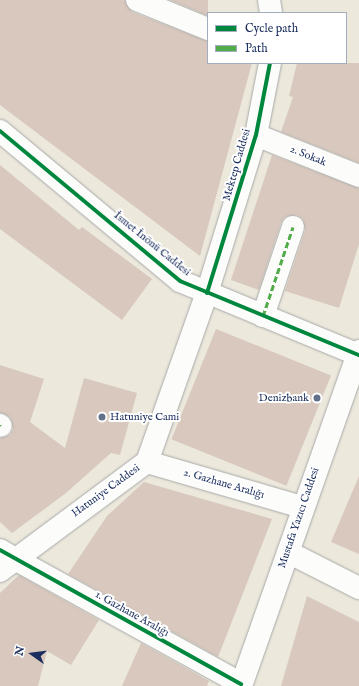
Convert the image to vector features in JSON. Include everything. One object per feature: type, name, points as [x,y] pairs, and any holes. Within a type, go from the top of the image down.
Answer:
[{"type":"main road","points":[[137,0],[207,29]]},
{"type":"main road","points":[[269,0],[271,12]]},
{"type":"main road","name":"Mektep Caddesi","points":[[207,294],[256,135],[270,64]]},
{"type":"main road","name":"İsmet İnönü Caddesi","points":[[0,131],[180,281],[207,294],[359,353]]},
{"type":"main road","name":"2. Sokak","points":[[256,135],[359,176]]},
{"type":"main road","points":[[263,316],[294,227]]},
{"type":"main road","name":"Hatuniye Caddesi","points":[[5,560],[147,462],[207,294]]},
{"type":"main road","name":"Mustafa Yazıcı Caddesi","points":[[241,685],[288,552],[302,507],[359,353]]},
{"type":"main road","name":"2. Gazhane Aralığı","points":[[147,462],[302,507]]},
{"type":"main road","points":[[288,552],[359,588]]},
{"type":"main road","name":"1. Gazhane Aralığı","points":[[5,560],[241,685]]},
{"type":"building","points":[[0,0],[125,0],[132,12],[207,41],[207,64],[252,64],[200,256],[0,105]]},
{"type":"building","points":[[170,0],[208,0],[207,16]]},
{"type":"building","points":[[359,63],[359,163],[281,132],[293,97],[289,96],[297,64]]},
{"type":"building","points":[[272,155],[359,188],[359,244],[339,308],[285,291],[305,231],[303,219],[297,215],[285,217],[281,223],[259,290],[231,280]]},
{"type":"building","points":[[0,165],[79,230],[82,227],[152,279],[122,320],[0,229]]},
{"type":"building","points":[[216,329],[331,375],[286,486],[171,439]]},
{"type":"building","points":[[0,365],[44,379],[30,422],[65,448],[84,378],[137,393],[120,455],[111,453],[66,493],[12,533],[0,522],[0,438],[10,435],[13,429],[10,417],[0,413]]},
{"type":"building","points":[[359,476],[359,554],[331,542]]},
{"type":"building","points":[[144,482],[272,519],[218,657],[68,574],[107,516]]},
{"type":"building","points":[[19,575],[99,620],[71,665],[47,651],[38,686],[0,686],[0,593]]},
{"type":"building","points":[[307,596],[359,622],[359,686],[281,686]]},
{"type":"building","points":[[141,643],[209,681],[207,686],[122,686]]},
{"type":"marked path","points":[[263,316],[293,227]]},
{"type":"cycle path","points":[[207,293],[256,135],[270,64]]},
{"type":"cycle path","points":[[0,131],[180,281],[359,355]]},
{"type":"cycle path","points":[[0,550],[241,684]]},
{"type":"place","name":"Denizbank","points":[[317,398]]},
{"type":"place","name":"Hatuniye Cami","points":[[102,417]]}]
